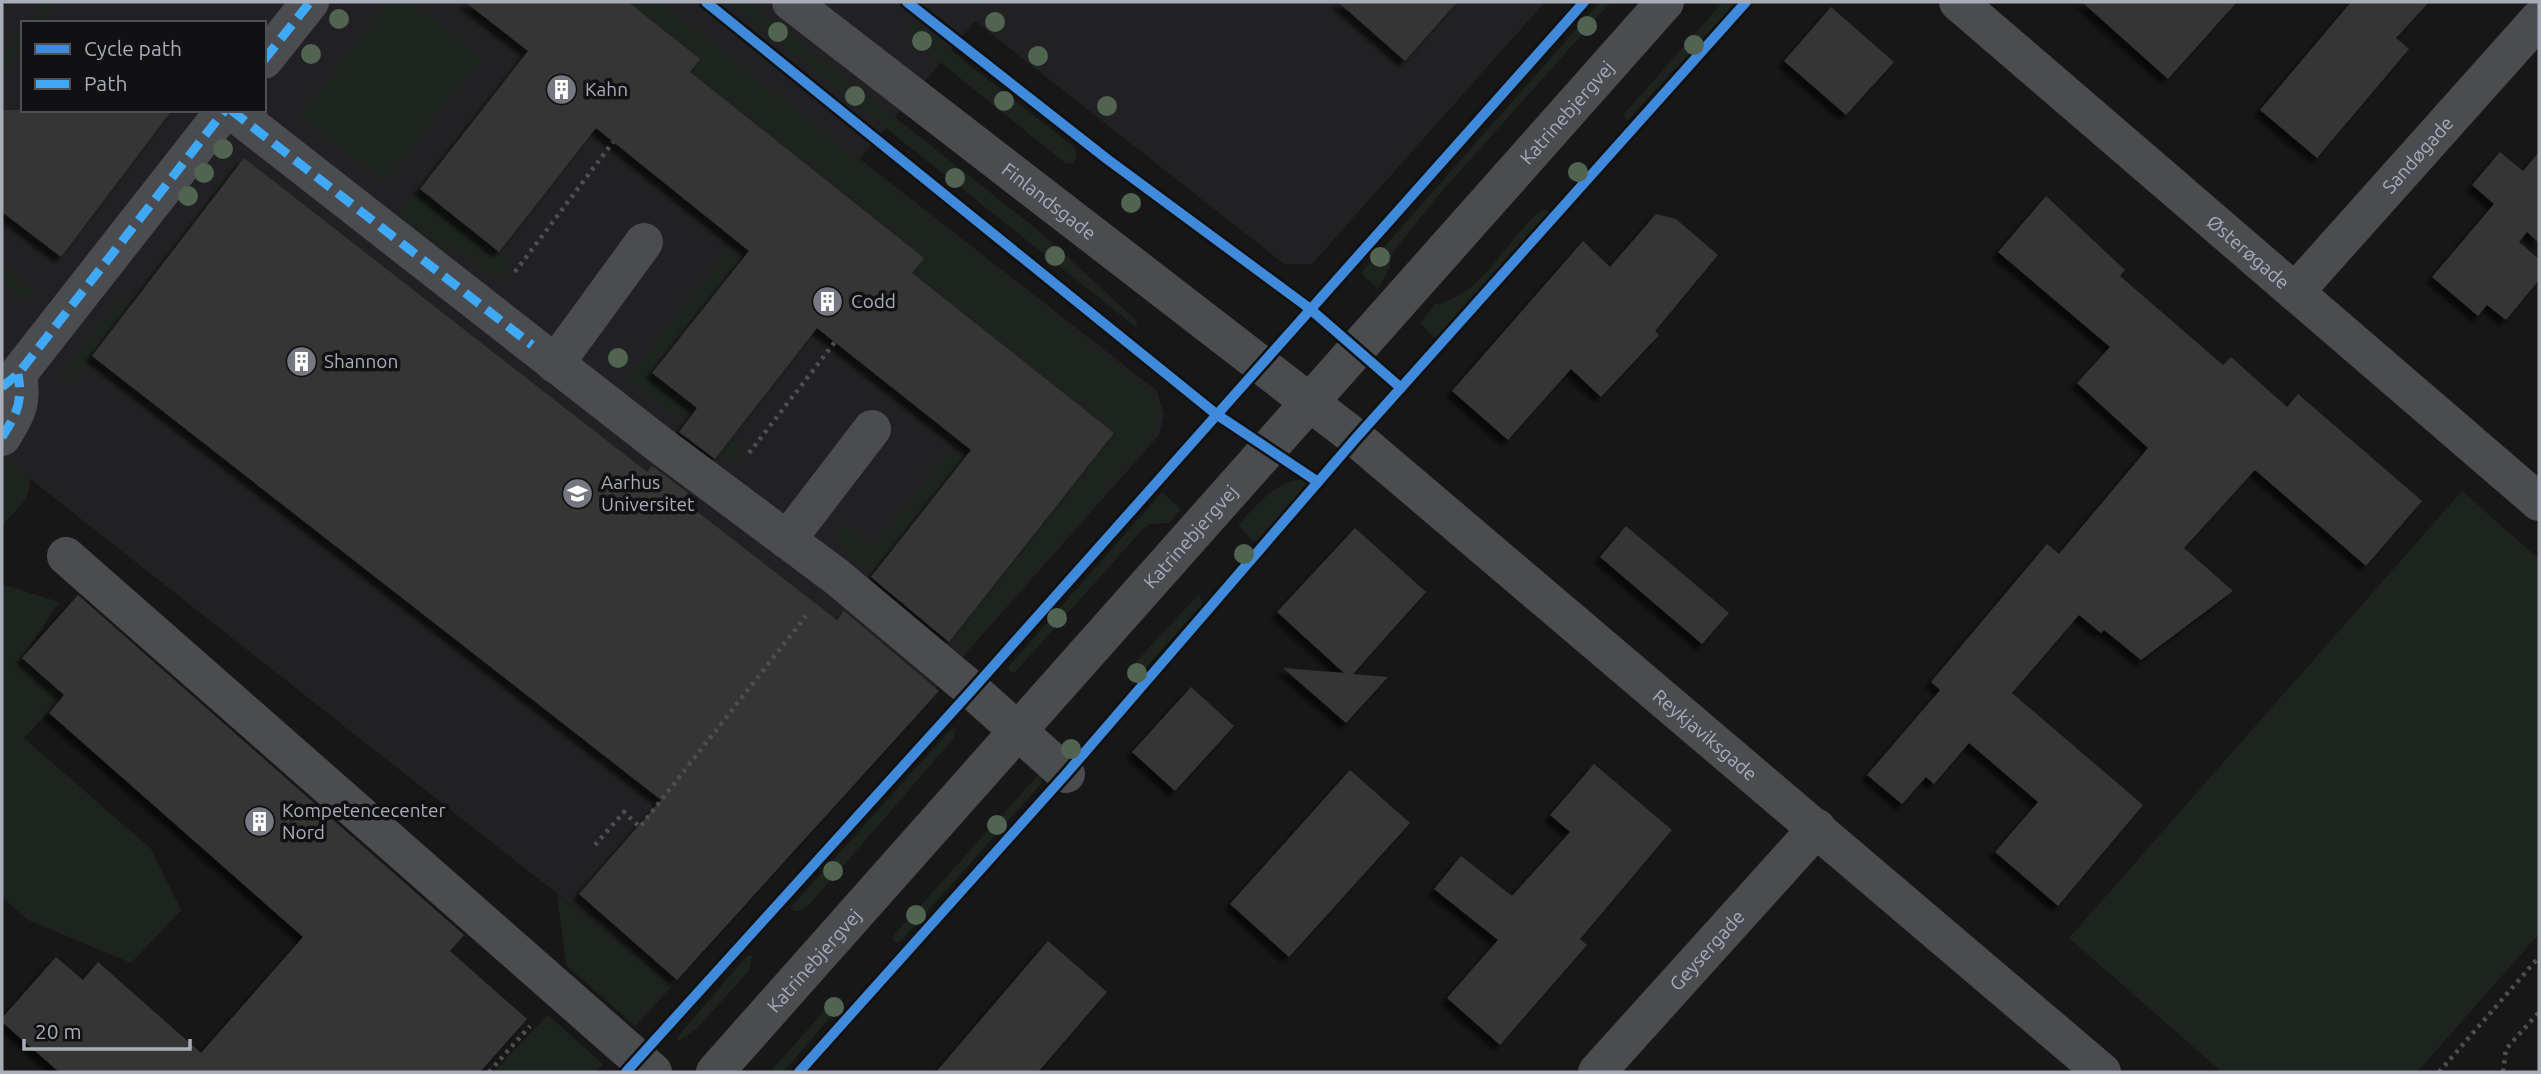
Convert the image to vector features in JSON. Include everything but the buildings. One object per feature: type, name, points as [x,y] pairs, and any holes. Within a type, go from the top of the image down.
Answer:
[{"type":"street","points":[[266,57],[310,2]]},
{"type":"street","name":"Finlandsgade","points":[[790,2],[1308,401]]},
{"type":"street","name":"Katrinebjergvej","points":[[715,1072],[821,956],[1016,730],[1665,2]]},
{"type":"street","name":"Østerøgade","points":[[1958,2],[2539,502]]},
{"type":"street","name":"Sandøgade","points":[[2295,292],[2539,19]]},
{"type":"street","points":[[2,437],[14,418],[22,397],[10,381],[223,112]]},
{"type":"street","points":[[234,112],[485,309],[837,577],[1066,774]]},
{"type":"street","points":[[544,354],[644,242]]},
{"type":"street","name":"Reykjaviksgade","points":[[1308,401],[1356,438],[2102,1072]]},
{"type":"street","points":[[786,540],[872,429]]},
{"type":"street","points":[[66,556],[653,1072]]},
{"type":"street","name":"Geysergade","points":[[1597,1072],[1817,828]]},
{"type":"path","points":[[485,309],[613,142]]},
{"type":"path","points":[[721,490],[835,342]]},
{"type":"path","points":[[595,845],[624,812],[640,827],[837,577]]},
{"type":"path","points":[[2439,1072],[2539,957]]},
{"type":"path","points":[[2503,1072],[2506,1049],[2539,1012]]},
{"type":"shaded area","name":"Aarhus Universitet","points":[[2,2],[1545,2],[1312,264],[1284,264],[975,21],[860,159],[1157,391],[1164,415],[1159,435],[673,985],[29,478],[2,509]]},
{"type":"shaded area","points":[[43,2],[56,2],[42,21],[29,21]]},
{"type":"shaded area","points":[[388,2],[412,2],[483,57],[385,183],[299,117]]},
{"type":"shaded area","points":[[628,2],[661,2],[1156,395],[1159,418],[1148,443],[969,649],[841,549],[838,536],[841,527],[844,524],[874,547],[951,448],[965,459],[966,620],[1114,432],[912,273],[924,257],[690,72],[700,59]]},
{"type":"shaded area","points":[[727,2],[749,2],[1039,231],[1137,321],[1136,327]]},
{"type":"shaded area","points":[[1600,2],[1611,2],[1436,198],[1393,252],[1389,269],[1378,289],[1361,273]]},
{"type":"shaded area","points":[[1723,2],[1737,2],[1627,121],[1624,114]]},
{"type":"shaded area","points":[[909,23],[916,23],[1074,147],[1077,156],[1072,164],[1065,163],[914,41],[907,31]]},
{"type":"shaded area","points":[[21,31],[21,48],[2,73],[2,55]]},
{"type":"shaded area","points":[[420,189],[513,263],[499,281],[452,245],[446,251],[398,214]]},
{"type":"shaded area","points":[[1543,209],[1549,212],[1436,340],[1420,323],[1435,304],[1452,299],[1481,278]]},
{"type":"shaded area","points":[[735,240],[749,251],[692,404],[745,448],[733,463],[627,379]]},
{"type":"shaded area","points":[[2,266],[36,293],[28,303],[2,283]]},
{"type":"shaded area","points":[[124,295],[133,302],[69,385],[60,378]]},
{"type":"shaded area","points":[[2,458],[29,478],[30,485],[22,504],[2,525]]},
{"type":"shaded area","points":[[1305,479],[1310,483],[1257,541],[1251,539],[1238,525],[1276,489]]},
{"type":"shaded area","points":[[2462,491],[2539,559],[2539,934],[2417,1072],[2222,1072],[2069,938]]},
{"type":"shaded area","points":[[1162,492],[1181,510],[1169,523],[1149,524],[1141,531],[1015,672],[1010,672],[1008,667]]},
{"type":"shaded area","points":[[2,584],[59,602],[22,658],[64,695],[24,738],[151,849],[181,910],[131,963],[28,920],[2,897]]},
{"type":"shaded area","points":[[1199,594],[1202,605],[1137,677],[1132,678],[1130,672],[1135,663]]},
{"type":"shaded area","points":[[956,728],[954,738],[809,905],[794,911],[791,907],[951,729]]},
{"type":"shaded area","points":[[1038,775],[1042,778],[1041,784],[902,940],[897,943],[893,940],[894,935]]},
{"type":"shaded area","points":[[557,894],[673,985],[635,1026],[566,965]]},
{"type":"shaded area","points":[[747,956],[752,956],[749,971],[695,1030],[677,1042],[679,1035]]},
{"type":"shaded area","points":[[836,998],[842,998],[841,1005],[783,1072],[770,1072]]},
{"type":"shaded area","points":[[548,1015],[603,1064],[596,1072],[493,1072]]},
{"type":"marked path","points":[[266,57],[310,2]]},
{"type":"marked path","points":[[2,387],[18,374],[223,112]]},
{"type":"marked path","points":[[234,112],[532,345]]},
{"type":"marked path","points":[[2,437],[18,407],[18,374]]},
{"type":"cycle path","points":[[706,2],[1216,414],[1318,482]]},
{"type":"cycle path","points":[[907,2],[1107,159],[1309,308],[1401,388]]},
{"type":"cycle path","points":[[626,1072],[972,690],[1584,2]]},
{"type":"cycle path","points":[[799,1072],[1066,774],[1356,438],[1746,2]]},
{"type":"place","name":"Kahn","points":[[562,89]]},
{"type":"place","name":"Codd","points":[[828,301]]},
{"type":"place","name":"Shannon","points":[[301,361]]},
{"type":"place","name":"Aarhus Universitet","points":[[578,493]]},
{"type":"place","name":"Kompetencecenter Nord","points":[[259,821]]}]
